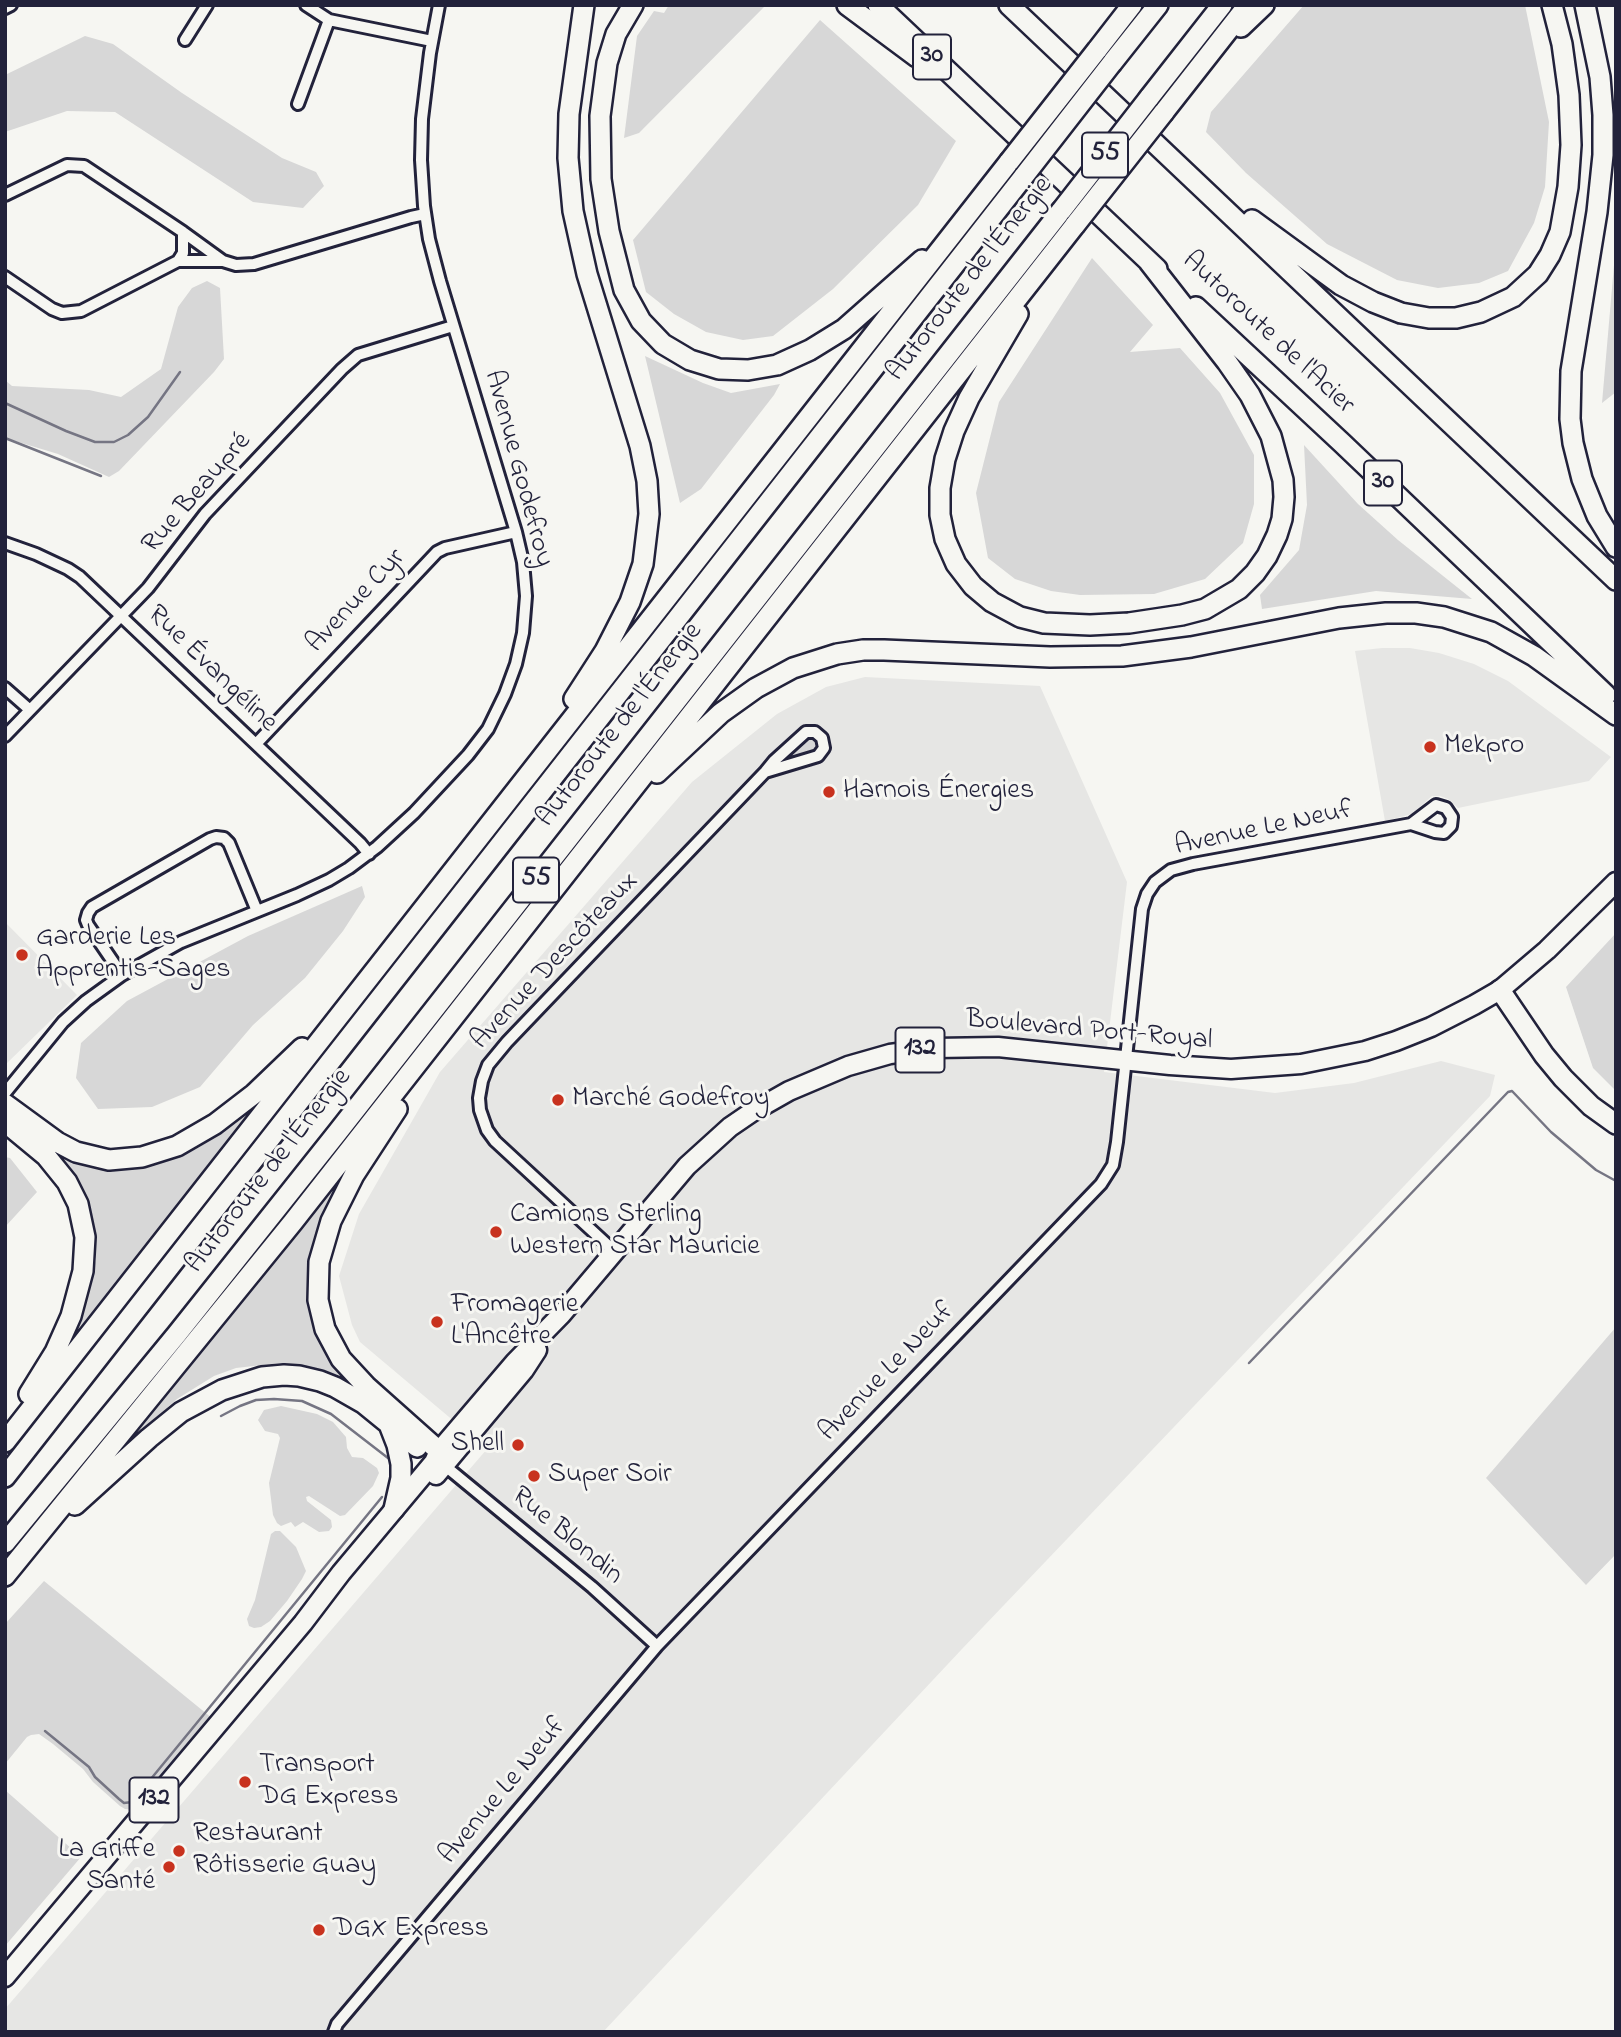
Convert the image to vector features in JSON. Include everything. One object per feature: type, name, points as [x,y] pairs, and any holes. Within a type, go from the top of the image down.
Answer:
[{"type":"highway","points":[[498,814],[622,621],[637,583],[647,535],[648,493],[643,457],[587,274],[572,211],[568,158],[569,114],[584,5]]},
{"type":"highway","points":[[634,5],[616,34],[605,75],[600,130],[602,188],[612,247],[624,290],[641,321],[655,337],[672,350],[699,364],[728,370],[757,369],[788,361],[844,329],[953,235]]},
{"type":"highway","points":[[848,5],[986,108]]},
{"type":"highway","name":"Autoroute de l'Acier","points":[[878,5],[1616,704]]},
{"type":"highway","points":[[5,1442],[953,235],[1130,5]]},
{"type":"highway","name":"Autoroute de l'Énergie","points":[[5,1477],[1158,5]]},
{"type":"highway","name":"Autoroute de l'Énergie","points":[[5,1543],[177,1334],[329,1143],[1222,5]]},
{"type":"highway","points":[[5,1576],[259,1265],[1248,5]]},
{"type":"highway","points":[[1200,66],[1264,5]]},
{"type":"highway","points":[[1184,171],[1331,279],[1383,307],[1410,315],[1438,318],[1473,315],[1497,306],[1527,286],[1543,268],[1557,241],[1564,212],[1570,167],[1570,112],[1564,60],[1552,5]]},
{"type":"highway","points":[[1585,5],[1600,76],[1603,142],[1597,212],[1571,372],[1570,419],[1582,480],[1597,516],[1616,547]]},
{"type":"highway","points":[[1012,7],[1616,580]]},
{"type":"highway","points":[[1062,243],[969,398],[948,450],[939,497],[945,539],[956,564],[967,579],[999,607],[1035,621],[1064,625],[1116,624],[1170,618],[1205,609],[1233,594],[1250,579],[1267,556],[1280,527],[1284,496],[1282,472],[1275,446],[1262,416],[1227,362],[1149,262]]},
{"type":"highway","points":[[617,809],[713,720],[756,688],[803,664],[863,650],[1050,657],[1122,656],[1191,647],[1353,616],[1416,613],[1462,621],[1500,636],[1534,656],[1616,715]]},
{"type":"highway","points":[[1500,990],[1563,1078],[1591,1106],[1616,1124]]},
{"type":"highway","points":[[5,1104],[57,1142],[82,1154],[115,1160],[149,1156],[195,1137],[236,1109],[348,1004]]},
{"type":"highway","points":[[439,1459],[341,1359],[322,1322],[317,1285],[323,1247],[339,1203],[366,1155],[452,1019]]},
{"type":"highway","points":[[5,1122],[46,1156],[67,1182],[80,1213],[85,1245],[82,1280],[68,1325],[5,1436]]},
{"type":"highway","points":[[35,1540],[172,1419],[211,1395],[244,1382],[284,1374],[320,1381],[352,1395],[390,1427],[439,1459]]},
{"type":"highway","points":[[390,1427],[401,1464],[401,1478],[394,1509]]},
{"type":"main road","name":"Boulevard Port-Royal","points":[[303,1623],[394,1509],[524,1370],[561,1315],[687,1166],[730,1127],[774,1099],[838,1069],[870,1059],[901,1052],[966,1046],[1231,1069],[1284,1066],[1328,1060],[1365,1051],[1404,1038],[1465,1010],[1500,990],[1554,944],[1616,882]]},
{"type":"main road","name":"Boulevard Port-Royal","points":[[5,1977],[303,1623],[383,1537],[439,1459]]},
{"type":"street","points":[[5,8],[11,5]]},
{"type":"street","points":[[185,40],[207,5]]},
{"type":"street","points":[[306,5],[329,20],[432,41]]},
{"type":"street","name":"Avenue Godefroy","points":[[5,1093],[63,1022],[122,975],[181,942],[329,880],[369,854],[408,819],[468,755],[488,729],[505,694],[518,656],[525,611],[524,568],[516,532],[435,264],[425,214],[421,136],[439,5]]},
{"type":"street","points":[[298,104],[329,20]]},
{"type":"street","points":[[5,195],[67,165],[76,164],[92,170],[223,261]]},
{"type":"street","points":[[5,277],[52,309],[71,313],[81,311],[178,261],[254,264],[425,214]]},
{"type":"street","points":[[178,261],[183,253],[183,232]]},
{"type":"street","name":"Rue Beaupré","points":[[5,736],[160,574],[205,514],[351,361],[358,355],[453,326]]},
{"type":"street","name":"Avenue Cyr","points":[[256,744],[436,552],[516,532]]},
{"type":"street","name":"Rue Évangéline","points":[[5,543],[68,569],[86,582],[369,854]]},
{"type":"street","points":[[5,688],[30,710]]},
{"type":"street","name":"Avenue Descôteaux","points":[[614,1251],[495,1141],[487,1130],[480,1110],[482,1081],[488,1065],[507,1042],[782,752],[806,732],[815,732],[822,738],[824,748],[818,757],[765,772]]},
{"type":"street","name":"Avenue Le Neuf","points":[[334,2032],[337,2024],[657,1646],[1101,1184],[1113,1165],[1142,909],[1147,894],[1158,879],[1168,872],[1186,866],[1412,824]]},
{"type":"street","points":[[122,975],[88,925],[88,913],[92,907],[210,839],[224,838],[229,843],[257,911]]},
{"type":"street","name":"Rue Blondin","points":[[439,1459],[592,1587],[657,1646]]},
{"type":"shaded area","points":[[669,5],[766,5],[639,133],[624,138],[637,36],[654,11],[664,13]]},
{"type":"shaded area","points":[[1304,5],[1525,5],[1549,122],[1545,187],[1534,223],[1508,271],[1479,283],[1438,288],[1397,280],[1327,244],[1246,173],[1206,132],[1211,112]]},
{"type":"shaded area","points":[[820,20],[956,141],[918,205],[833,289],[773,336],[743,340],[706,332],[674,314],[646,292],[633,240]]},
{"type":"shaded area","points":[[85,36],[113,44],[282,158],[316,172],[324,186],[303,208],[253,202],[115,112],[67,111],[5,132],[5,75]]},
{"type":"shaded area","points":[[1616,242],[1616,392],[1602,403]]},
{"type":"shaded area","points":[[1092,258],[1153,325],[1130,352],[1180,348],[1220,393],[1254,455],[1254,504],[1243,543],[1205,579],[1154,594],[1080,595],[1051,591],[1015,579],[988,558],[976,493],[999,402]]},
{"type":"shaded area","points":[[207,281],[220,288],[224,359],[119,471],[109,477],[58,454],[5,438],[5,380],[12,386],[89,390],[121,397],[161,369],[178,307],[192,288]]},
{"type":"shaded area","points":[[645,356],[731,393],[780,384],[701,489],[680,503]]},
{"type":"shaded area","points":[[1304,445],[1358,504],[1472,599],[1376,591],[1262,609],[1260,595],[1299,550],[1307,505]]},
{"type":"shaded area","points":[[1410,648],[1439,653],[1474,664],[1508,681],[1611,757],[1589,781],[1458,808],[1448,799],[1432,796],[1412,814],[1385,821],[1355,651]]},
{"type":"shaded area","points":[[865,677],[1040,686],[1127,882],[1104,1072],[1275,1093],[1354,1083],[1441,1061],[1495,1075],[1490,1096],[962,1649],[603,2032],[5,2032],[5,2009],[487,1449],[360,1342],[352,1325],[339,1276],[359,1214],[440,1072],[692,782],[777,714],[826,687]]},
{"type":"shaded area","points":[[810,738],[819,745],[816,751],[778,764],[799,743]]},
{"type":"shaded area","points":[[362,886],[365,897],[343,931],[305,978],[253,1025],[200,1087],[152,1107],[98,1109],[76,1078],[81,1043],[127,1001],[248,936]]},
{"type":"shaded area","name":"Garderie Les Apprentis-Sages","points":[[5,922],[77,995],[5,1065]]},
{"type":"shaded area","points":[[1616,933],[1616,1091],[1593,1068],[1566,987]]},
{"type":"shaded area","points":[[256,1100],[262,1101],[65,1352],[96,1260],[91,1225],[57,1154],[126,1167]]},
{"type":"shaded area","points":[[5,1157],[10,1158],[37,1192],[5,1227]]},
{"type":"shaded area","points":[[341,1173],[345,1174],[313,1266],[352,1383],[347,1385],[324,1372],[299,1365],[280,1363],[236,1368],[214,1376],[177,1399],[130,1440]]},
{"type":"shaded area","points":[[1616,1327],[1616,1554],[1586,1585],[1486,1478]]},
{"type":"shaded area","points":[[281,1406],[317,1414],[333,1422],[346,1437],[347,1448],[352,1457],[363,1458],[377,1468],[379,1473],[373,1486],[345,1515],[340,1516],[309,1496],[306,1497],[307,1501],[331,1520],[332,1527],[329,1531],[319,1532],[303,1522],[295,1527],[291,1522],[281,1526],[273,1515],[269,1483],[280,1438],[278,1434],[265,1431],[258,1420],[264,1410]]},
{"type":"shaded area","points":[[280,1531],[296,1547],[306,1571],[287,1601],[270,1621],[254,1628],[249,1626],[247,1619],[255,1600],[271,1534]]},
{"type":"shaded area","points":[[44,1581],[213,1719],[135,1810],[120,1806],[93,1782],[83,1769],[39,1734],[27,1737],[5,1764],[5,1624]]},
{"type":"shaded area","points":[[5,1790],[81,1857],[5,1946]]},
{"type":"waterway","points":[[5,403],[95,442],[114,442],[128,435],[148,417],[180,372]]},
{"type":"waterway","points":[[5,438],[101,476]]},
{"type":"waterway","points":[[1249,1363],[1508,1092],[1512,1091],[1551,1132],[1596,1170],[1616,1181]]},
{"type":"waterway","points":[[221,1416],[256,1400],[302,1401],[331,1414],[388,1458]]},
{"type":"waterway","points":[[45,1731],[89,1767],[95,1777],[119,1799],[124,1803],[132,1802],[382,1497]]},
{"type":"place","name":"Mekpro","points":[[1430,747]]},
{"type":"place","name":"Harnois Énergies","points":[[829,792]]},
{"type":"place","name":"Garderie Les Apprentis-Sages","points":[[22,955]]},
{"type":"place","name":"Marché Godefroy","points":[[558,1100]]},
{"type":"place","name":"Camions Sterling Western Star Mauricie","points":[[496,1232]]},
{"type":"place","name":"Fromagerie L'Ancêtre","points":[[437,1322]]},
{"type":"place","name":"Shell","points":[[518,1445]]},
{"type":"place","name":"Super Soir","points":[[534,1476]]},
{"type":"place","name":"Transport DG Express","points":[[245,1782]]},
{"type":"place","name":"Restaurant Rôtisserie Guay","points":[[179,1851]]},
{"type":"place","name":"La Griffe Santé","points":[[169,1867]]},
{"type":"place","name":"DGX Express","points":[[319,1930]]}]
